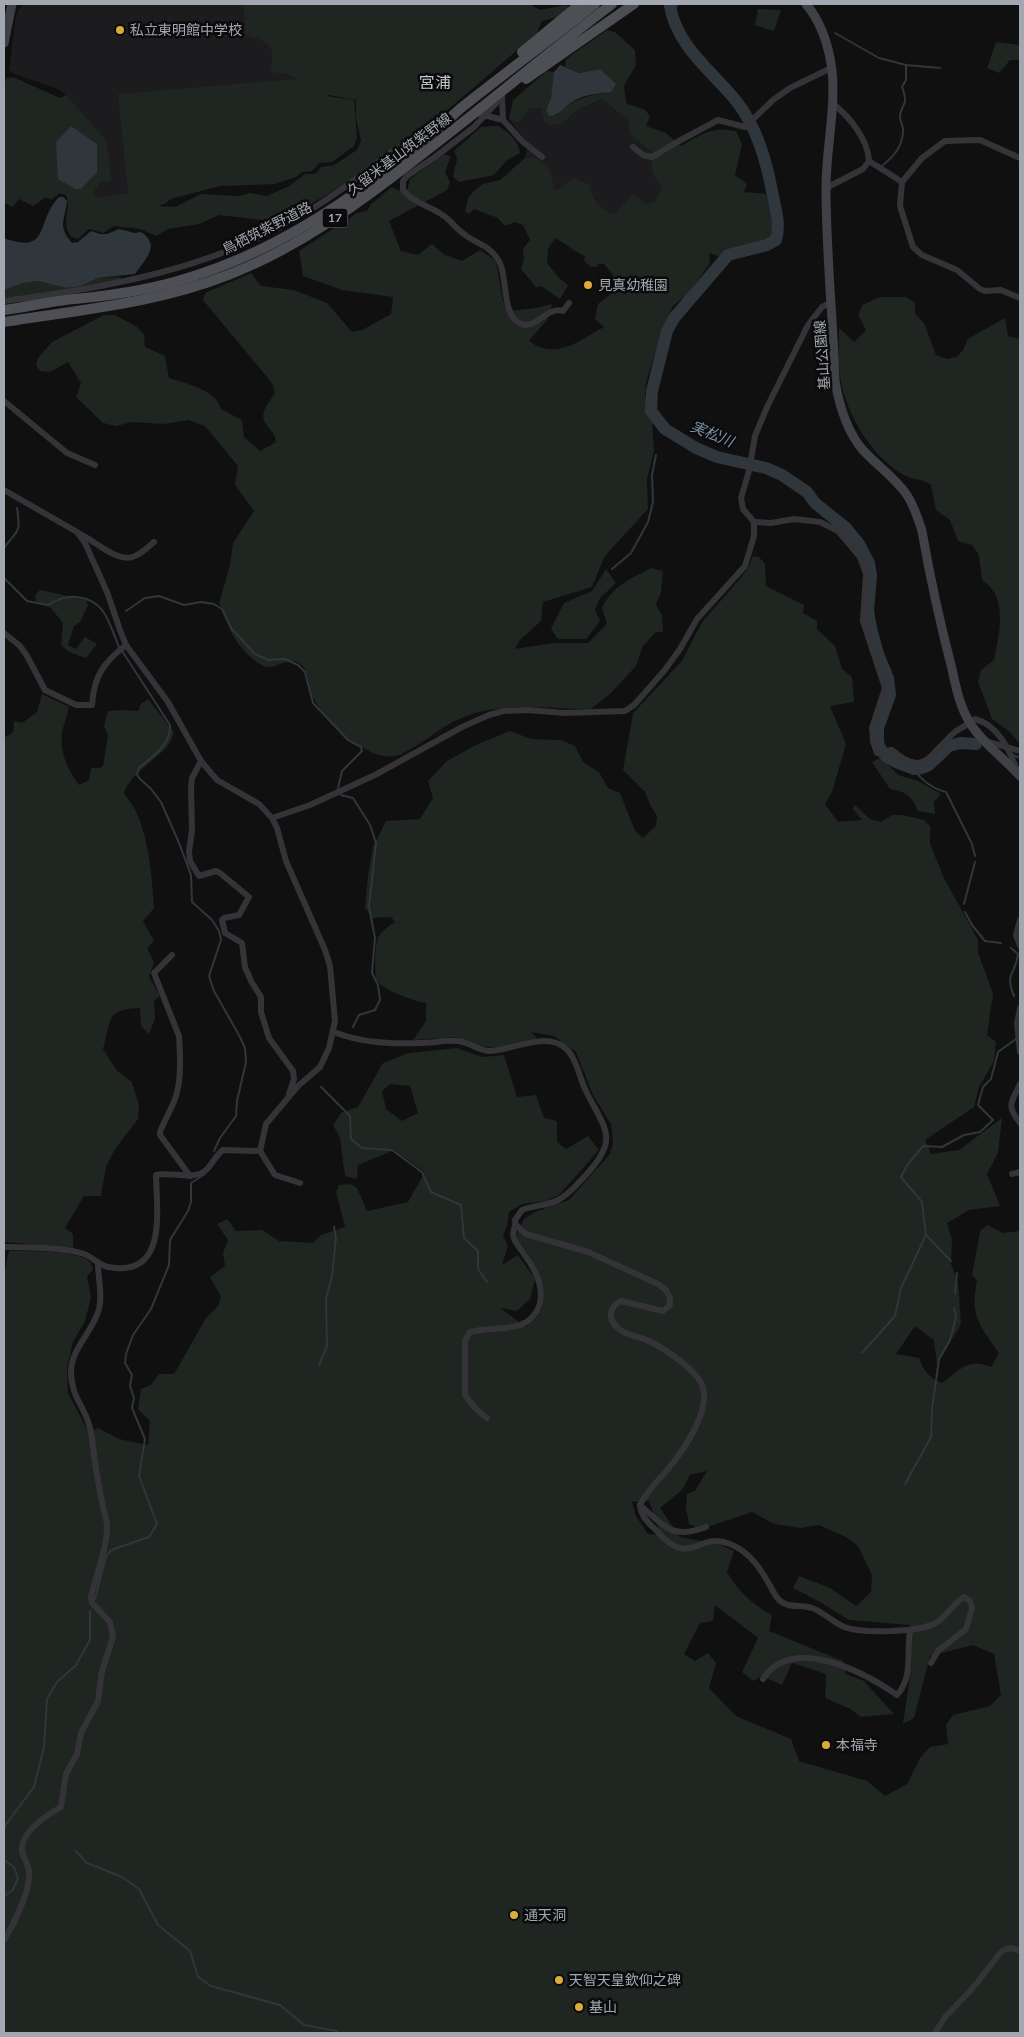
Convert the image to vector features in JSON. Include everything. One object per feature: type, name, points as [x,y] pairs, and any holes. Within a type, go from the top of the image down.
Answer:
[{"type":"main road","points":[[4,43],[12,4]]},
{"type":"main road","points":[[458,110],[492,78],[580,4]]},
{"type":"main road","name":"鳥栖筑紫野道路","points":[[4,310],[134,292],[197,276],[230,264],[304,227],[344,201],[595,4]]},
{"type":"main road","points":[[502,94],[612,4]]},
{"type":"main road","points":[[502,94],[634,4]]},
{"type":"main road","name":"基山公園線","points":[[806,4],[822,28],[832,68],[832,103],[826,188],[838,397],[846,420],[861,448],[901,488],[916,512],[922,531],[928,567],[957,691],[970,723],[983,740],[1019,775]]},
{"type":"main road","name":"久留米基山筑紫野線","points":[[4,322],[152,298],[191,288],[237,272],[310,235],[480,114],[502,94]]},
{"type":"street","points":[[634,147],[644,155],[652,157],[718,120],[745,127],[773,100],[790,88],[832,68]]},
{"type":"street","points":[[502,94],[504,120]]},
{"type":"street","points":[[826,188],[863,170],[869,161],[865,142],[845,115],[832,103]]},
{"type":"street","points":[[542,157],[523,142],[504,120],[480,114],[474,127],[407,176],[403,181],[403,190],[412,200],[446,217],[463,234],[481,243],[494,254],[502,266],[505,291],[512,316],[516,321],[523,325],[530,324],[552,310],[562,310],[568,303]]},
{"type":"street","points":[[1020,158],[980,140],[945,141],[922,158],[902,182],[900,206],[913,247],[922,256],[958,270],[980,289],[985,291],[1001,290],[1020,298]]},
{"type":"street","points":[[4,301],[134,280],[224,252],[267,234],[299,217],[339,192],[393,151]]},
{"type":"street","points":[[869,161],[902,182]]},
{"type":"street","points":[[272,818],[310,805],[375,775],[489,714],[503,711],[528,710],[564,713],[625,711],[634,705],[664,672],[697,619],[713,600],[737,578],[745,566],[754,536],[754,522],[743,509],[741,498],[749,471],[755,436],[767,407],[808,325],[822,308],[832,302]]},
{"type":"street","points":[[4,401],[68,453],[95,464]]},
{"type":"street","points":[[4,490],[87,536],[101,547],[119,557],[134,558],[154,542]]},
{"type":"street","points":[[754,522],[772,523],[794,519],[820,522],[838,530],[860,557],[866,574],[863,621],[884,688],[872,728],[873,741],[877,752],[888,749],[909,761],[924,762],[942,747],[955,732],[975,719],[984,722],[996,732],[1007,746],[1019,775]]},
{"type":"street","points":[[77,532],[85,543],[107,592],[120,630],[123,648],[168,702],[200,761],[218,780],[259,804],[272,818],[277,828],[286,861],[325,950],[332,976],[335,1021],[330,1048],[320,1067],[298,1086],[266,1124],[260,1151],[275,1175],[300,1183]]},
{"type":"street","points":[[4,633],[20,646],[45,690],[76,705],[92,705],[97,678],[123,648]]},
{"type":"street","points":[[983,740],[1007,746],[1020,752]]},
{"type":"street","points":[[200,761],[192,778],[190,861],[199,876],[216,871],[220,872],[249,896],[239,916],[224,918],[222,920],[222,927],[224,933],[242,943],[245,967],[261,997],[261,1012],[269,1038],[293,1071],[294,1079],[288,1097]]},
{"type":"street","points":[[1020,920],[1016,935],[1020,946]]},
{"type":"street","points":[[172,955],[154,974],[179,1036],[180,1060],[176,1098],[160,1135],[190,1176]]},
{"type":"street","points":[[1020,1008],[1017,1024],[1020,1052]]},
{"type":"street","points":[[334,1032],[347,1037],[372,1042],[419,1044],[459,1041],[479,1050],[488,1051],[506,1050],[544,1042],[556,1044],[564,1047],[570,1054],[582,1083],[601,1118],[607,1134],[606,1146],[602,1156],[567,1194],[558,1200],[522,1210],[515,1220],[516,1225],[513,1236],[537,1276],[541,1288],[541,1299],[533,1317],[522,1325],[478,1330],[470,1332],[466,1337],[464,1355],[465,1395],[475,1408],[487,1418]]},
{"type":"street","points":[[1020,1084],[1010,1104],[1011,1111],[1020,1123]]},
{"type":"street","points":[[4,1248],[29,1248],[85,1254],[98,1264],[106,1267],[124,1268],[139,1264],[153,1247],[156,1236],[156,1176],[190,1176],[199,1174],[207,1169],[216,1155],[223,1150],[260,1151]]},
{"type":"street","points":[[1012,1174],[1020,1172]]},
{"type":"street","points":[[516,1225],[526,1234],[606,1259],[658,1284],[666,1290],[670,1298],[670,1304],[663,1311],[621,1301],[615,1304],[611,1310],[610,1317],[620,1330],[667,1352],[697,1375],[703,1388],[705,1405],[699,1423],[670,1467],[643,1498],[640,1505],[645,1518],[664,1540],[682,1549],[690,1549],[706,1542],[719,1540],[741,1550],[761,1569],[778,1599],[786,1605],[814,1608],[849,1628],[910,1631],[933,1625],[945,1618],[959,1598],[964,1597],[970,1601],[972,1608],[966,1629],[938,1651],[931,1663]]},
{"type":"street","points":[[4,1940],[15,1919],[28,1883],[30,1871],[22,1854],[22,1846],[25,1838],[32,1830],[61,1807],[66,1774],[78,1754],[82,1733],[98,1700],[102,1671],[113,1637],[110,1622],[92,1603],[91,1597],[105,1545],[107,1524],[94,1460],[88,1418],[76,1399],[72,1386],[72,1360],[99,1309],[101,1294],[98,1264]]},
{"type":"street","points":[[640,1505],[668,1529],[679,1533],[693,1532],[706,1527]]},
{"type":"street","points":[[763,1679],[768,1670],[784,1661],[794,1658],[810,1658],[868,1676],[897,1695],[901,1690],[909,1665],[910,1631]]},
{"type":"street","points":[[935,2033],[945,2017],[972,1989],[1001,1952],[1006,1948],[1014,1948],[1020,1951]]},
{"type":"shaded area","points":[[22,4],[296,4],[325,96],[354,100],[357,138],[354,146],[332,162],[319,163],[312,171],[302,172],[296,177],[274,184],[220,186],[170,199],[166,203],[128,193],[96,199],[94,192],[100,183],[111,182],[66,95],[58,89],[12,73],[9,69],[16,15]]},
{"type":"shaded area","points":[[240,4],[529,4],[540,10],[565,5],[569,7],[557,17],[542,21],[537,33],[444,113],[431,127],[395,156],[386,150],[383,157],[342,185],[315,202],[271,225],[262,220],[219,215],[199,224],[168,229],[156,236],[140,229],[114,226],[103,233],[89,229],[78,239],[71,237],[66,226],[68,206],[66,195],[60,193],[51,200],[46,197],[33,206],[19,199],[13,207],[4,203],[4,87],[6,78],[13,77],[60,98],[66,95],[104,138],[108,148],[111,182],[100,183],[94,192],[96,198],[128,193],[118,94],[296,79],[287,74],[270,72],[272,57],[269,46],[260,40],[245,35],[244,8]],"holes":[[[326,96],[356,100],[356,118],[361,141],[357,150],[334,165],[321,167],[315,174],[305,174],[289,186],[267,196],[250,193],[238,196],[201,194],[175,207],[158,206],[170,199],[220,186],[274,184],[296,177],[302,172],[312,171],[319,163],[332,162],[354,146],[357,138],[354,100]]]},
{"type":"shaded area","points":[[758,9],[781,10],[774,31],[755,25]]},
{"type":"shaded area","points":[[607,30],[615,32],[635,50],[636,65],[624,86],[626,103],[645,110],[650,116],[646,126],[666,133],[681,146],[707,132],[720,130],[736,131],[742,144],[735,176],[747,185],[744,192],[766,194],[774,226],[783,230],[778,245],[768,251],[728,259],[709,253],[710,263],[689,293],[673,306],[662,330],[646,383],[645,396],[652,418],[654,451],[647,479],[648,509],[605,556],[592,587],[543,602],[541,621],[520,640],[515,649],[553,643],[588,643],[607,624],[602,608],[611,594],[622,584],[651,568],[663,571],[661,592],[656,605],[662,615],[663,632],[656,632],[643,646],[636,666],[611,693],[591,709],[523,707],[489,710],[457,720],[400,755],[383,756],[366,749],[340,732],[313,697],[303,666],[296,661],[292,661],[265,667],[248,655],[232,634],[219,603],[230,565],[233,543],[254,511],[235,485],[238,466],[205,426],[188,420],[164,424],[132,422],[116,426],[103,423],[76,397],[81,383],[68,362],[50,372],[40,371],[36,365],[38,358],[52,342],[104,315],[115,315],[137,327],[144,334],[145,347],[165,356],[169,378],[207,392],[218,402],[221,409],[242,420],[244,437],[260,451],[276,442],[263,415],[275,393],[272,383],[203,300],[205,293],[251,273],[261,286],[294,290],[327,303],[352,332],[362,330],[391,314],[393,297],[342,290],[303,276],[299,251],[357,213],[367,211],[371,204],[392,187],[406,194],[410,179],[444,154],[451,156],[445,172],[450,182],[447,190],[389,221],[401,251],[418,255],[432,244],[445,255],[462,261],[480,250],[496,261],[503,301],[508,311],[552,304],[547,320],[529,341],[539,347],[558,349],[567,347],[585,338],[604,327],[595,319],[598,304],[612,293],[613,275],[604,264],[591,267],[584,261],[585,256],[555,238],[548,249],[547,263],[558,277],[568,285],[560,299],[541,286],[536,287],[521,269],[524,259],[523,249],[530,240],[523,225],[514,222],[504,225],[498,218],[474,209],[469,214],[465,212],[468,198],[474,191],[483,184],[500,180],[525,158],[536,158],[549,169],[555,190],[561,188],[573,178],[589,184],[597,203],[614,214],[633,193],[646,204],[655,201],[662,187],[652,173],[652,152],[630,134],[628,121],[602,99],[577,110],[562,124],[550,126],[544,121],[541,108],[531,108],[518,123],[509,119],[513,100],[547,71],[554,72],[554,77],[551,96],[546,110],[557,115],[579,99],[606,93],[600,69],[579,73],[565,67],[566,59]]},
{"type":"shaded area","points":[[996,42],[1020,45],[1020,60],[1010,60],[999,73],[987,68]]},
{"type":"shaded area","points":[[560,65],[579,73],[600,69],[616,84],[611,92],[582,97],[572,102],[559,113],[549,116],[546,110],[551,98],[554,72]]},
{"type":"shaded area","points":[[602,99],[628,121],[630,134],[652,152],[652,173],[662,187],[655,201],[646,204],[633,193],[614,214],[599,207],[593,196],[573,178],[561,188],[555,190],[536,158],[525,158],[528,144],[509,119],[518,123],[531,108],[542,108],[544,121],[550,126],[562,124],[577,110]]},
{"type":"shaded area","points":[[71,126],[97,144],[97,172],[81,189],[75,189],[58,179],[56,142]]},
{"type":"shaded area","points":[[498,126],[512,137],[518,145],[520,153],[507,160],[494,175],[459,182],[453,177],[457,159],[454,151],[481,127]]},
{"type":"shaded area","points":[[59,197],[63,197],[67,201],[63,227],[72,243],[78,242],[91,231],[107,234],[119,229],[135,233],[141,232],[147,237],[151,248],[135,274],[98,278],[81,286],[66,288],[38,281],[23,283],[4,290],[4,238],[19,242],[29,242],[36,239]]},
{"type":"shaded area","points":[[121,277],[119,285],[4,302],[4,290],[23,283],[38,281],[66,288],[81,286],[98,278]]},
{"type":"shaded area","points":[[880,297],[906,297],[915,303],[915,314],[924,323],[936,355],[947,359],[957,357],[968,339],[1005,318],[1008,336],[1020,339],[1020,744],[1010,732],[992,719],[978,682],[981,670],[994,660],[1000,628],[999,606],[996,596],[982,580],[979,555],[972,545],[958,541],[950,520],[936,510],[931,485],[906,476],[882,458],[862,433],[847,404],[840,375],[839,328],[854,342],[866,330],[858,315],[862,305]]},
{"type":"shaded area","points":[[753,556],[759,557],[765,564],[766,586],[804,605],[803,613],[817,621],[817,629],[835,646],[842,669],[852,677],[854,702],[830,706],[846,744],[832,792],[825,804],[838,822],[862,820],[853,809],[855,805],[870,819],[881,822],[892,815],[902,815],[924,820],[930,826],[930,844],[944,878],[978,940],[978,952],[993,994],[987,1035],[996,1042],[994,1061],[979,1087],[974,1107],[925,1140],[931,1154],[959,1150],[1002,1118],[998,1153],[987,1174],[1000,1206],[969,1210],[947,1223],[952,1239],[951,1264],[958,1283],[961,1324],[937,1365],[934,1340],[915,1326],[896,1354],[919,1358],[927,1373],[933,1379],[942,1383],[965,1366],[971,1364],[977,1363],[991,1367],[999,1353],[978,1320],[975,1303],[977,1280],[972,1275],[980,1231],[987,1225],[1003,1233],[1020,1231],[1020,2033],[4,2033],[4,1273],[9,1251],[64,1253],[85,1258],[91,1263],[93,1270],[87,1276],[91,1297],[85,1321],[73,1342],[67,1367],[68,1393],[89,1433],[98,1428],[119,1439],[148,1445],[150,1421],[138,1409],[141,1389],[151,1385],[159,1374],[174,1374],[206,1318],[218,1306],[221,1297],[210,1277],[225,1266],[223,1253],[228,1240],[217,1224],[227,1219],[236,1231],[262,1230],[279,1241],[313,1243],[321,1235],[345,1227],[336,1192],[339,1185],[350,1184],[357,1188],[367,1211],[408,1202],[424,1171],[394,1150],[358,1165],[357,1179],[345,1176],[340,1138],[333,1125],[341,1113],[358,1107],[383,1063],[409,1053],[457,1048],[483,1057],[504,1055],[517,1097],[536,1095],[544,1118],[557,1121],[557,1142],[566,1149],[588,1136],[599,1150],[559,1195],[545,1201],[522,1204],[509,1212],[507,1226],[503,1235],[508,1246],[502,1265],[518,1255],[535,1279],[530,1299],[517,1311],[500,1308],[526,1327],[535,1319],[542,1306],[543,1286],[535,1266],[518,1240],[517,1234],[524,1219],[535,1212],[569,1200],[610,1154],[613,1143],[611,1124],[593,1095],[576,1052],[554,1036],[531,1032],[537,1038],[496,1048],[481,1046],[456,1037],[413,1040],[426,1021],[426,1003],[407,998],[392,991],[380,984],[376,978],[375,966],[379,935],[395,922],[391,917],[372,918],[365,907],[373,847],[386,821],[420,819],[433,798],[428,781],[447,761],[478,744],[510,731],[531,739],[561,740],[575,746],[583,762],[599,772],[608,788],[620,793],[635,831],[643,838],[656,826],[657,816],[645,792],[623,770],[633,713],[682,661],[702,622],[748,568]],"holes":[[[390,1084],[410,1086],[418,1113],[402,1121],[386,1109],[382,1091]],[[707,1471],[695,1491],[687,1494],[686,1508],[689,1524],[702,1529],[752,1512],[774,1524],[801,1528],[819,1525],[846,1537],[858,1546],[872,1575],[871,1592],[856,1606],[830,1588],[799,1576],[793,1588],[849,1620],[910,1625],[912,1663],[903,1724],[914,1718],[930,1656],[973,1645],[994,1654],[1001,1695],[990,1706],[953,1715],[946,1725],[948,1744],[930,1747],[920,1758],[907,1784],[885,1796],[867,1781],[799,1761],[791,1739],[736,1716],[709,1688],[716,1663],[708,1653],[695,1661],[684,1654],[700,1623],[713,1621],[715,1605],[758,1638],[742,1672],[753,1681],[762,1676],[782,1685],[792,1663],[826,1674],[825,1698],[850,1709],[861,1717],[894,1714],[864,1681],[846,1674],[843,1661],[769,1631],[772,1615],[758,1607],[746,1596],[727,1572],[734,1551],[718,1544],[680,1537],[660,1508],[682,1490],[690,1475]],[[649,1501],[661,1535],[648,1534],[636,1516],[632,1502]]]},
{"type":"shaded area","points":[[606,569],[616,583],[600,598],[595,610],[600,621],[586,639],[558,639],[551,629],[564,603],[592,591]]},
{"type":"shaded area","points":[[40,590],[86,600],[88,605],[80,622],[74,626],[68,645],[76,649],[85,637],[97,644],[86,658],[69,652],[61,645],[63,623],[51,608],[36,601],[35,595]]},
{"type":"shaded area","points":[[42,694],[69,707],[63,728],[62,748],[68,768],[79,785],[89,780],[91,768],[103,766],[108,736],[104,726],[108,711],[138,711],[141,704],[148,699],[174,732],[167,747],[130,781],[124,794],[139,817],[150,864],[154,908],[143,921],[154,941],[147,948],[154,962],[149,977],[160,996],[154,1001],[155,1019],[149,1034],[141,1026],[140,1008],[121,1011],[115,1014],[109,1024],[103,1049],[117,1071],[132,1082],[139,1105],[138,1119],[115,1149],[106,1167],[101,1196],[84,1196],[65,1228],[73,1234],[73,1248],[4,1242],[4,738],[13,732],[14,721],[22,723],[37,712]]},
{"type":"shaded area","points":[[881,757],[898,775],[918,781],[941,794],[934,802],[935,814],[918,811],[907,795],[890,789],[872,762]]},
{"type":"waterway","name":"実松川","points":[[672,4],[670,6],[680,34],[697,58],[737,102],[755,133],[767,168],[778,228],[776,240],[767,245],[728,255],[674,318],[667,331],[652,391],[651,411],[665,429],[696,448],[717,457],[766,468],[782,475],[807,492],[815,503],[846,528],[859,544],[869,563],[871,576],[868,611],[871,628],[878,654],[888,678],[890,695],[878,728],[878,743],[887,757],[914,769],[922,768],[929,765],[949,746],[960,743],[976,744]]},
{"type":"waterway","points":[[835,33],[879,58],[906,65],[940,68]]},
{"type":"waterway","points":[[883,165],[897,151],[901,142],[903,128],[900,113],[905,102],[902,87],[906,80],[906,66]]},
{"type":"waterway","points":[[612,569],[631,553],[648,522],[653,502],[652,475],[656,455]]},
{"type":"waterway","points":[[4,548],[17,531],[19,523],[17,508]]},
{"type":"waterway","points":[[4,578],[27,601],[48,605],[62,598],[77,597],[94,603],[105,614],[119,647]]},
{"type":"waterway","points":[[126,611],[145,598],[159,596],[184,605],[201,602],[214,604],[222,609],[231,628],[255,654],[268,660],[285,659],[298,665],[305,672],[313,703],[348,740],[361,747],[362,751],[342,771],[338,788]]},
{"type":"waterway","points":[[122,651],[170,725],[170,732],[164,744],[139,768],[137,774],[161,802],[179,843],[191,875],[192,902],[212,920],[219,931],[221,940],[209,976],[214,991],[245,1048],[246,1062],[237,1101],[236,1116],[220,1138],[214,1151]]},
{"type":"waterway","points":[[1013,755],[1020,758]]},
{"type":"waterway","points":[[914,769],[928,784],[946,792],[972,844],[975,856]]},
{"type":"waterway","points":[[341,795],[353,798],[370,825],[376,843],[369,907],[375,938],[372,973],[378,985],[380,1000],[375,1010],[359,1015],[353,1027]]},
{"type":"waterway","points":[[964,904],[975,862]]},
{"type":"waterway","points":[[965,912],[972,925],[985,941],[1001,943]]},
{"type":"waterway","points":[[1011,948],[1018,954],[1010,978],[1014,996]]},
{"type":"waterway","points":[[862,1353],[895,1316],[901,1288],[926,1235],[922,1202],[901,1177],[908,1164],[923,1146],[942,1147],[964,1135],[980,1132],[993,1120],[978,1105],[983,1087],[991,1079],[998,1052],[1016,1039]]},
{"type":"waterway","points":[[321,1087],[350,1116],[351,1139],[362,1148],[392,1150],[422,1172],[431,1192],[461,1205],[464,1238],[478,1251],[478,1269],[487,1282]]},
{"type":"waterway","points":[[95,1599],[106,1557],[111,1550],[149,1537],[157,1524],[139,1476],[145,1439],[132,1408],[134,1398],[130,1386],[132,1375],[125,1363],[126,1354],[133,1335],[151,1309],[169,1265],[170,1240],[188,1211],[191,1202],[191,1183],[205,1174]]},
{"type":"waterway","points":[[319,1365],[327,1346],[326,1299],[332,1276],[336,1238],[334,1227]]},
{"type":"waterway","points":[[926,1235],[951,1261]]},
{"type":"waterway","points":[[955,1293],[957,1273]]},
{"type":"waterway","points":[[905,1484],[931,1437],[932,1409],[939,1359],[950,1340],[956,1317],[954,1308]]},
{"type":"waterway","points":[[4,1831],[6,1824],[34,1787],[44,1747],[47,1699],[57,1682],[76,1665],[90,1640],[90,1611]]},
{"type":"waterway","points":[[76,1851],[87,1863],[122,1877],[139,1889],[158,1925],[190,1951],[198,1977],[211,1986],[280,2005],[304,2025],[337,2031]]},
{"type":"waterway","points":[[4,1860],[14,1867],[18,1878],[13,1890],[4,1896]]},
{"type":"place","name":"私立東明館中学校","points":[[120,30]]},
{"type":"place","name":"見真幼稚園","points":[[588,285]]},
{"type":"place","name":"本福寺","points":[[826,1745]]},
{"type":"place","name":"通天洞","points":[[514,1915]]},
{"type":"place","name":"天智天皇欽仰之碑","points":[[559,1980]]},
{"type":"place","name":"基山","points":[[579,2007]]},
{"type":"district","name":"宮浦","points":[[435,82]]}]
